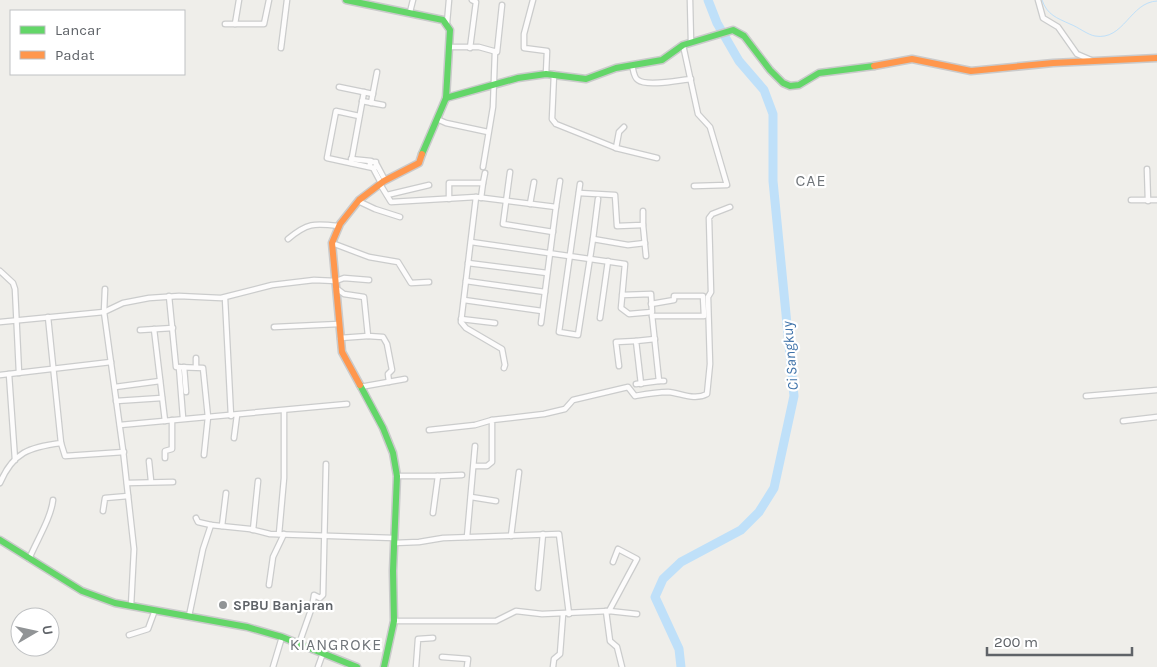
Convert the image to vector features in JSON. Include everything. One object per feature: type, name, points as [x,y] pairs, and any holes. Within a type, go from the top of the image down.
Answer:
[{"type":"street","points":[[235,24],[239,0]]},
{"type":"street","points":[[225,24],[264,24],[269,0]]},
{"type":"street","points":[[281,48],[287,0]]},
{"type":"street","points":[[346,0],[410,12],[447,23]]},
{"type":"street","points":[[410,12],[413,0]]},
{"type":"street","points":[[384,667],[394,621],[394,540],[397,476],[393,452],[383,428],[346,361],[340,338],[332,243],[343,216],[358,201],[382,182],[409,170],[419,163],[446,98],[450,47],[450,30],[447,23],[449,0]]},
{"type":"street","points":[[470,48],[476,2],[472,0]]},
{"type":"street","points":[[533,0],[524,34],[524,48],[528,50],[547,50],[546,74]]},
{"type":"street","points":[[690,0],[691,42]]},
{"type":"street","points":[[1038,0],[1043,18],[1058,27],[1077,54],[1092,60]]},
{"type":"street","points":[[482,167],[493,108],[495,51],[497,51],[499,41],[499,18],[502,5]]},
{"type":"street","points":[[446,98],[493,84],[546,74],[586,79],[616,68],[662,60],[683,45],[733,30],[744,36],[783,84],[790,86],[798,85],[819,73],[912,59],[930,61],[971,71],[1092,60],[1157,58]]},
{"type":"street","points":[[683,45],[698,114],[710,127],[727,185],[724,187],[694,186]]},
{"type":"street","points":[[450,47],[483,47],[495,51]]},
{"type":"street","points":[[632,65],[638,80],[654,83],[691,79]]},
{"type":"street","points":[[371,103],[377,72]]},
{"type":"street","points":[[554,74],[553,122],[616,148],[656,158]]},
{"type":"street","points":[[339,88],[373,94]]},
{"type":"street","points":[[351,161],[364,92]]},
{"type":"street","points":[[362,101],[383,105]]},
{"type":"street","points":[[360,116],[336,112],[327,158],[376,162],[373,167]]},
{"type":"street","points":[[437,119],[446,124],[488,132]]},
{"type":"street","points":[[616,148],[618,132],[624,127]]},
{"type":"street","points":[[351,161],[373,167],[391,202],[478,197],[556,208]]},
{"type":"street","points":[[1147,169],[1148,200]]},
{"type":"street","points":[[510,172],[503,224],[553,232]]},
{"type":"street","points":[[486,174],[478,197],[461,319],[466,328],[502,349],[504,368]]},
{"type":"street","points":[[540,323],[560,181]]},
{"type":"street","points":[[530,204],[534,182]]},
{"type":"street","points":[[449,199],[449,183],[483,183]]},
{"type":"street","points":[[580,184],[559,332],[578,335],[598,199]]},
{"type":"street","points":[[387,194],[429,185]]},
{"type":"street","points":[[579,193],[615,195],[617,226],[643,224]]},
{"type":"street","points":[[1131,200],[1157,200]]},
{"type":"street","points":[[358,201],[375,210],[400,217]]},
{"type":"street","points":[[429,430],[544,414],[565,409],[573,400],[628,387],[635,396],[655,392],[672,392],[692,397],[707,394],[710,364],[708,297],[711,292],[709,218],[712,214],[721,213],[730,207]]},
{"type":"street","points":[[643,211],[646,256]]},
{"type":"street","points":[[288,239],[299,230],[314,223],[338,226]]},
{"type":"street","points":[[593,239],[628,245],[645,243]]},
{"type":"street","points":[[471,242],[625,264],[621,308],[624,313],[704,316],[703,296],[674,296],[674,300],[670,302],[651,304]]},
{"type":"street","points":[[332,243],[369,257],[398,262],[411,283],[429,282]]},
{"type":"street","points":[[600,318],[608,262]]},
{"type":"street","points":[[468,263],[547,273]]},
{"type":"street","points":[[0,271],[13,283],[15,289],[19,373]]},
{"type":"street","points":[[335,284],[344,278],[369,280]]},
{"type":"street","points":[[0,322],[104,312],[128,301],[169,296],[225,298],[272,285],[314,280],[335,284],[344,294],[364,297],[368,336]]},
{"type":"street","points":[[466,281],[545,292]]},
{"type":"street","points":[[105,289],[104,312],[124,452],[134,549],[131,606]]},
{"type":"street","points":[[622,295],[651,294],[655,338],[662,381],[638,384],[636,340]]},
{"type":"street","points":[[169,296],[176,367],[203,368],[208,417],[204,455]]},
{"type":"street","points":[[225,298],[231,416]]},
{"type":"street","points":[[464,300],[542,311]]},
{"type":"street","points":[[48,317],[52,370],[61,443],[65,456],[124,452]]},
{"type":"street","points":[[461,319],[495,323]]},
{"type":"street","points":[[274,328],[339,324]]},
{"type":"street","points":[[140,330],[173,328]]},
{"type":"street","points":[[154,329],[165,421]]},
{"type":"street","points":[[340,338],[383,337],[387,341],[392,370],[388,374],[389,382]]},
{"type":"street","points":[[619,366],[616,342],[655,338]]},
{"type":"street","points":[[196,358],[196,367]]},
{"type":"street","points":[[0,375],[111,362]]},
{"type":"street","points":[[182,367],[186,392]]},
{"type":"street","points":[[182,367],[182,418]]},
{"type":"street","points":[[9,374],[15,460]]},
{"type":"street","points":[[360,387],[405,379]]},
{"type":"street","points":[[114,387],[160,381]]},
{"type":"street","points":[[1086,396],[1157,390]]},
{"type":"street","points":[[116,401],[162,398]]},
{"type":"street","points":[[120,425],[347,404]]},
{"type":"street","points":[[269,585],[274,553],[282,534],[284,411]]},
{"type":"street","points":[[234,438],[238,415]]},
{"type":"street","points":[[1123,421],[1157,417]]},
{"type":"street","points":[[165,458],[165,451],[172,449],[172,420]]},
{"type":"street","points":[[474,466],[487,466],[492,462],[492,420]]},
{"type":"street","points":[[0,483],[6,468],[23,452],[34,447],[61,443]]},
{"type":"street","points":[[467,537],[475,446]]},
{"type":"street","points":[[149,461],[151,481]]},
{"type":"street","points":[[299,644],[312,607],[314,595],[320,598],[323,594],[326,464]]},
{"type":"street","points":[[511,536],[519,472]]},
{"type":"street","points":[[397,476],[462,475]]},
{"type":"street","points":[[433,513],[439,478],[437,476]]},
{"type":"street","points":[[253,530],[258,481]]},
{"type":"street","points":[[127,483],[173,482]]},
{"type":"street","points":[[222,526],[226,493]]},
{"type":"street","points":[[104,511],[106,498],[128,496]]},
{"type":"street","points":[[470,497],[496,501]]},
{"type":"street","points":[[29,559],[45,521],[51,515],[53,500]]},
{"type":"street","points":[[196,518],[198,522],[211,525],[282,534],[324,534],[394,540],[557,533],[560,536],[569,614]]},
{"type":"street","points":[[189,616],[192,593],[211,525]]},
{"type":"street","points":[[538,588],[543,534]]},
{"type":"street","points":[[0,540],[96,598],[247,627],[282,637],[357,667]]},
{"type":"street","points":[[613,562],[618,549],[637,559],[608,611],[610,641],[617,647],[622,667]]},
{"type":"street","points":[[129,635],[148,629],[155,610]]},
{"type":"street","points":[[394,621],[496,621],[516,611],[542,614],[608,611],[637,614]]},
{"type":"street","points":[[553,667],[554,659],[559,657],[560,654],[563,614]]},
{"type":"street","points":[[273,667],[282,637]]},
{"type":"street","points":[[416,667],[418,639],[433,638]]},
{"type":"street","points":[[318,667],[323,653]]},
{"type":"street","points":[[442,657],[468,659],[467,667]]},
{"type":"waterway","name":"Ci Sangkuy","points":[[681,667],[679,649],[655,597],[663,579],[681,562],[741,530],[759,512],[774,488],[794,396],[773,181],[773,114],[764,90],[739,61],[717,23],[708,0]]},
{"type":"waterway","points":[[1042,0],[1053,15],[1095,36],[1105,36],[1113,33],[1140,8],[1148,3],[1157,1]]},
{"type":"traffic: fast","points":[[346,0],[443,20],[450,30],[446,98],[422,154]]},
{"type":"traffic: fast","points":[[446,98],[518,78],[546,74],[586,79],[616,68],[662,60],[683,45],[733,30],[744,36],[770,70],[783,83],[790,86],[799,85],[819,73],[874,66]]},
{"type":"traffic: fast","points":[[360,385],[383,428],[393,453],[397,476],[393,571],[394,621],[384,667]]},
{"type":"traffic: fast","points":[[0,540],[82,591],[115,603],[247,627],[282,637],[357,667]]},
{"type":"traffic: slow","points":[[874,66],[912,59],[971,71],[1053,63],[1157,58]]},
{"type":"traffic: slow","points":[[360,385],[342,352],[332,243],[340,224],[359,200],[384,181],[419,163],[422,154]]},
{"type":"place","name":"SPBU Banjaran","points":[[223,605]]},
{"type":"district","name":"CAE","points":[[811,180]]},
{"type":"district","name":"KIANGROKE","points":[[336,644]]}]
